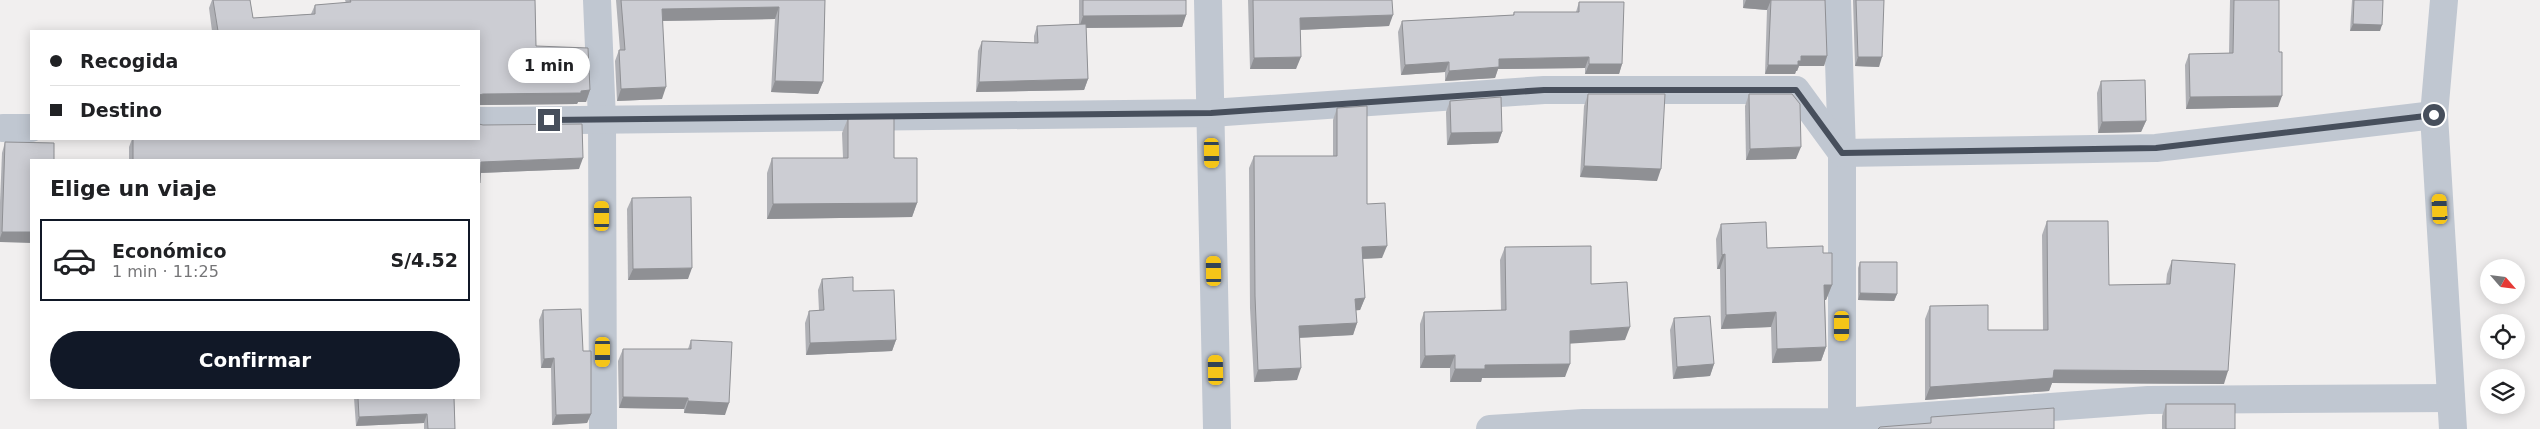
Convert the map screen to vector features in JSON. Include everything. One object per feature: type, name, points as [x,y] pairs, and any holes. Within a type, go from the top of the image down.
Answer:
[{"type":"street","points":[[597,0],[602,120],[603,429]]},
{"type":"street","points":[[1208,0],[1217,429]]},
{"type":"street","points":[[1837,0],[1842,153],[1842,426]]},
{"type":"street","points":[[2444,0],[2434,115],[2453,429]]},
{"type":"street","points":[[480,121],[1211,113],[1544,90],[1796,90],[1842,153]]},
{"type":"street","points":[[1842,153],[2156,148],[2434,115]]},
{"type":"street","points":[[3,128],[30,128]]},
{"type":"street","points":[[1490,429],[1583,423],[1842,426],[2148,400],[2451,398]]},
{"type":"building","points":[[213,0],[250,0],[253,18],[315,14],[315,5],[351,2],[350,0],[535,0],[536,46],[588,48],[590,90],[581,91],[581,93],[480,95],[480,30],[218,30]]},
{"type":"building","points":[[621,0],[825,0],[823,82],[775,81],[779,7],[662,9],[666,87],[621,89],[619,50],[625,50]]},
{"type":"building","points":[[1083,0],[1186,0],[1186,15],[1083,16]]},
{"type":"building","points":[[1253,0],[1392,0],[1393,15],[1300,18],[1301,57],[1254,58]]},
{"type":"building","points":[[1771,0],[1825,0],[1827,56],[1801,56],[1801,61],[1798,61],[1798,65],[1768,65]]},
{"type":"building","points":[[1856,0],[1884,0],[1882,57],[1858,57]]},
{"type":"building","points":[[2234,0],[2279,0],[2279,52],[2282,52],[2282,96],[2190,97],[2189,54],[2233,53]]},
{"type":"building","points":[[2354,0],[2383,0],[2382,25],[2353,24]]},
{"type":"building","points":[[1579,2],[1624,2],[1622,64],[1589,64],[1589,57],[1499,59],[1499,67],[1449,71],[1449,62],[1405,65],[1402,21],[1514,15],[1514,12],[1579,12]]},
{"type":"building","points":[[1086,24],[1088,79],[979,82],[982,41],[1038,43],[1037,26]]},
{"type":"building","points":[[2145,80],[2146,121],[2102,122],[2101,81]]},
{"type":"building","points":[[1588,94],[1665,94],[1661,169],[1584,166]]},
{"type":"building","points":[[1749,94],[1792,94],[1800,104],[1801,147],[1750,149]]},
{"type":"building","points":[[1501,97],[1502,132],[1451,133],[1450,101]]},
{"type":"building","points":[[1367,106],[1367,204],[1385,203],[1387,246],[1362,247],[1365,298],[1355,299],[1357,323],[1299,326],[1301,368],[1258,370],[1255,296],[1254,156],[1337,156],[1337,108]]},
{"type":"building","points":[[848,118],[894,118],[894,158],[917,158],[917,203],[773,204],[772,158],[848,158]]},
{"type":"building","points":[[480,124],[582,124],[583,158],[481,162],[480,183],[480,159],[133,159],[133,140],[480,140]]},
{"type":"building","points":[[5,142],[54,143],[54,159],[30,159],[30,232],[2,232]]},
{"type":"building","points":[[691,197],[692,268],[633,269],[632,198]]},
{"type":"building","points":[[2047,221],[2108,221],[2109,285],[2170,284],[2172,260],[2235,264],[2228,371],[2054,370],[2053,378],[1930,387],[1930,306],[1988,305],[1988,330],[2048,330]]},
{"type":"building","points":[[1766,222],[1767,248],[1823,246],[1823,253],[1832,253],[1832,285],[1824,285],[1826,347],[1777,349],[1776,312],[1726,315],[1725,254],[1722,255],[1721,224]]},
{"type":"building","points":[[1591,246],[1591,284],[1627,282],[1630,327],[1570,331],[1570,364],[1485,365],[1485,369],[1455,369],[1455,355],[1425,356],[1424,312],[1506,310],[1505,247]]},
{"type":"building","points":[[1860,262],[1897,262],[1897,294],[1860,293]]},
{"type":"building","points":[[853,277],[853,291],[894,290],[896,340],[810,343],[809,311],[824,310],[822,279]]},
{"type":"building","points":[[581,309],[583,351],[591,351],[591,414],[556,415],[554,358],[544,359],[543,310]]},
{"type":"building","points":[[1710,316],[1714,364],[1677,367],[1674,318]]},
{"type":"building","points":[[691,340],[732,342],[729,403],[688,401],[688,398],[623,397],[623,349],[691,349]]},
{"type":"building","points":[[358,399],[454,399],[455,429],[428,429],[427,414],[359,417]]},
{"type":"building","points":[[2166,404],[2235,404],[2235,429],[2166,429]]},
{"type":"building","points":[[2054,408],[2054,429],[1878,429],[1880,427],[1931,423],[1931,417]]},
{"type":"route","points":[[549,120],[1211,113],[1544,90],[1796,90],[1842,153],[2156,148],[2434,115]]}]
